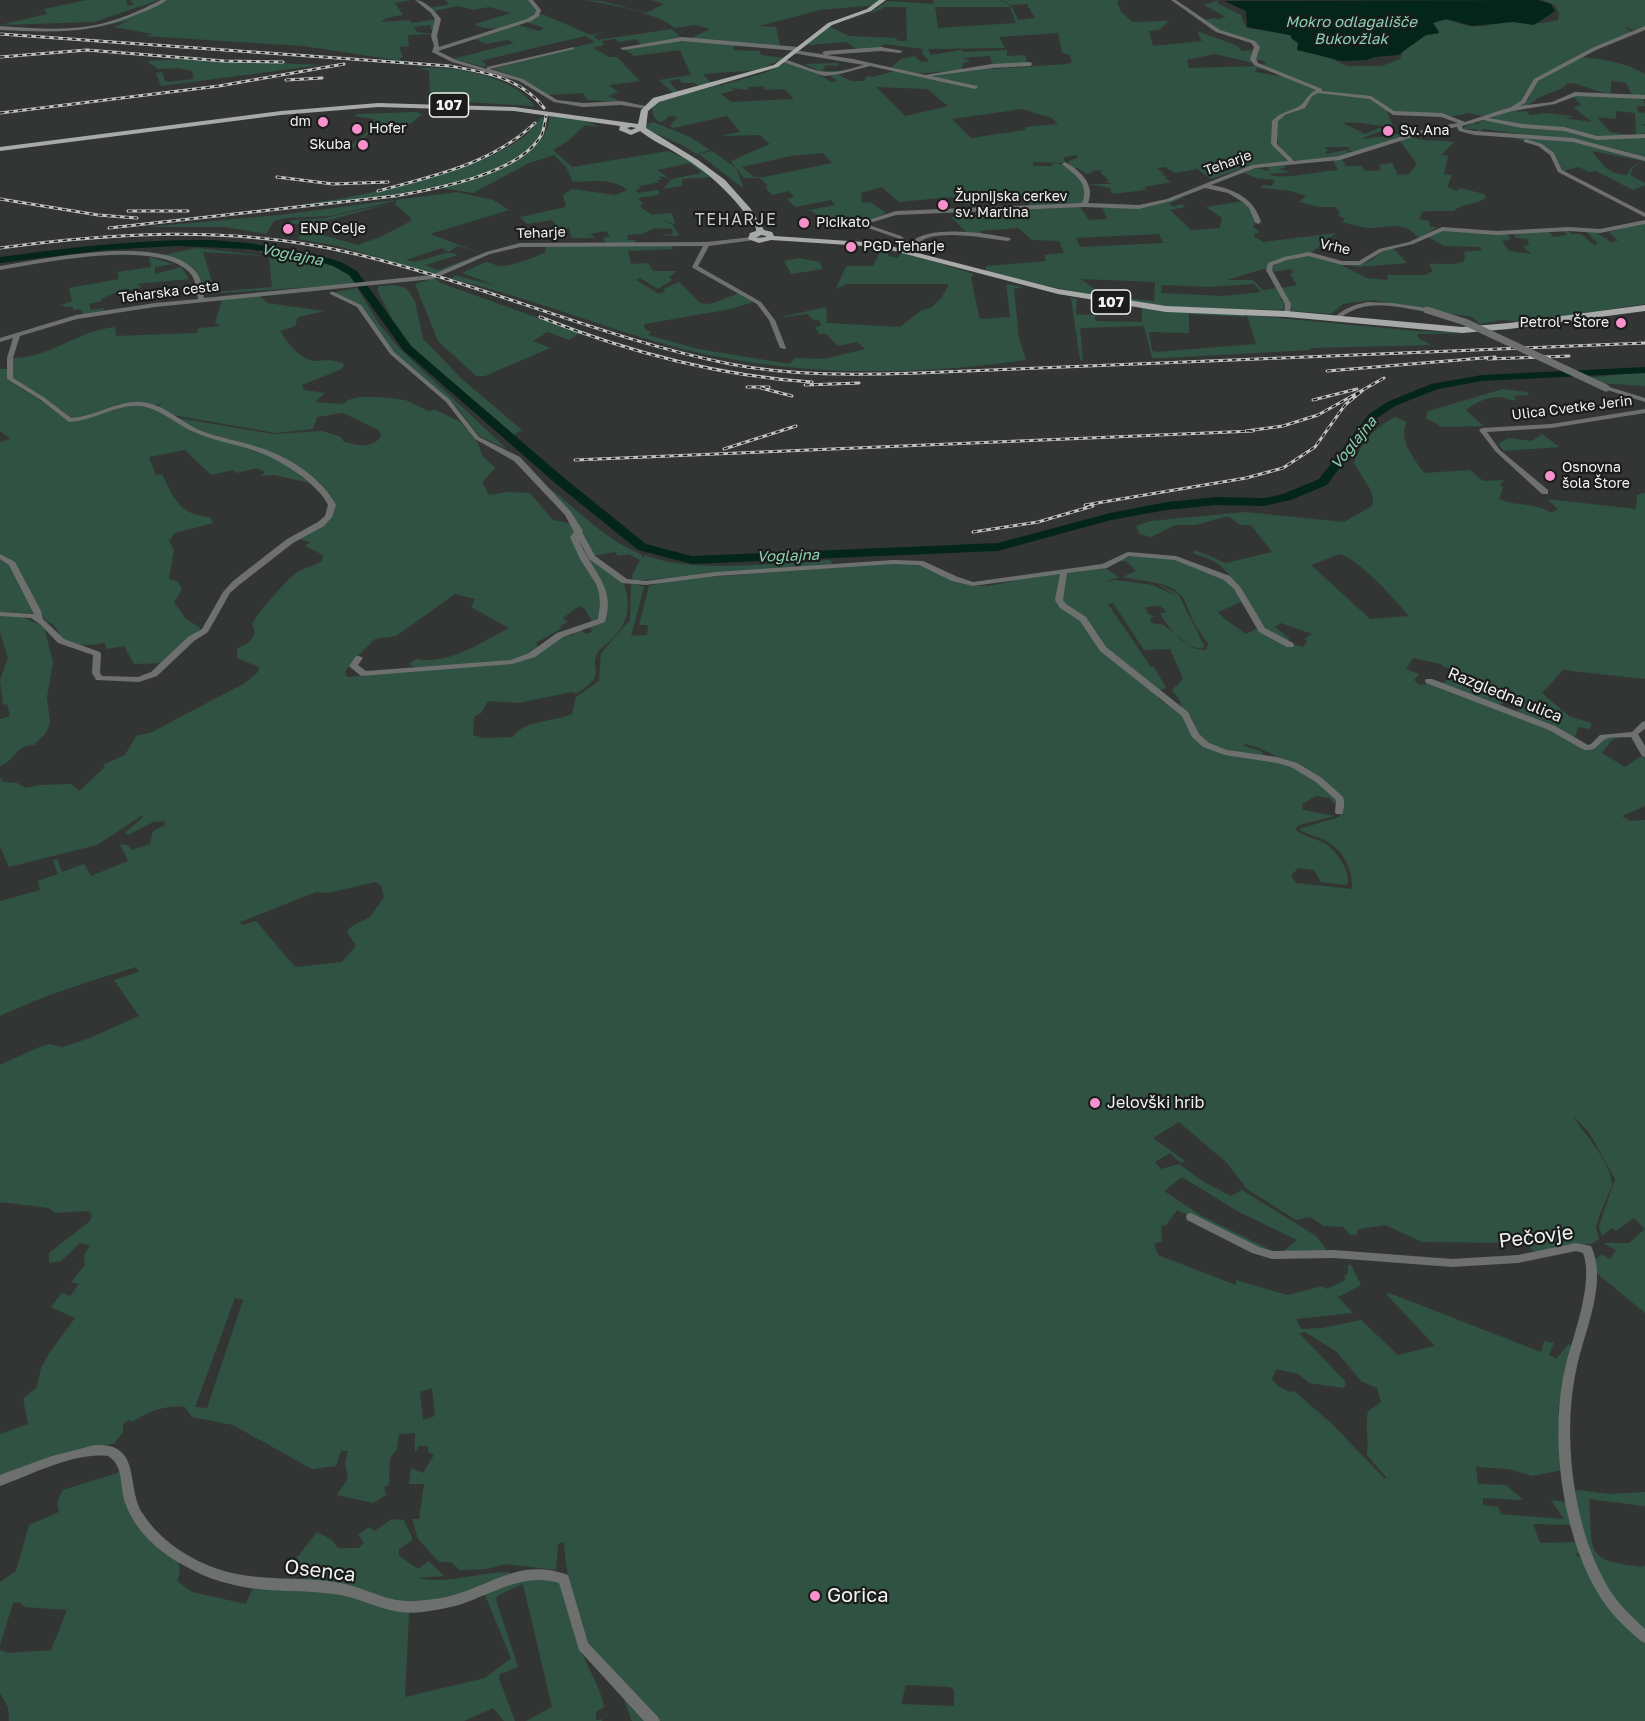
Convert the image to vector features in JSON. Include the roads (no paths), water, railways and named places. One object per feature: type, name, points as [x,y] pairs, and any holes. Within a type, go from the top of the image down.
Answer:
[{"type":"main road","points":[[642,128],[647,107],[663,97],[753,74],[783,61],[798,52],[837,20],[870,10],[884,0]]},
{"type":"main road","name":"107","points":[[0,149],[341,107],[460,105],[526,110],[577,118],[627,128],[673,147]]},
{"type":"main road","points":[[627,128],[643,118]]},
{"type":"main road","name":"107","points":[[627,128],[642,128],[699,161],[725,182],[751,213],[760,232],[769,234],[771,238],[759,241],[752,239]]},
{"type":"main road","points":[[752,239],[753,235],[760,232]]},
{"type":"main road","name":"Teharje","points":[[771,238],[838,241],[908,249],[977,272],[1123,304],[1166,309],[1337,318]]},
{"type":"main road","name":"107","points":[[1337,318],[1462,330],[1645,308]]},
{"type":"street","points":[[0,28],[63,30],[88,28],[147,9],[165,0]]},
{"type":"street","points":[[417,0],[433,12],[438,19],[434,36],[436,53],[454,62],[487,69],[521,80],[549,99],[564,103],[621,103],[647,107]]},
{"type":"street","points":[[436,50],[529,20],[537,15],[539,10],[530,0]]},
{"type":"street","points":[[1173,0],[1218,31],[1254,42],[1257,47],[1253,59],[1256,64],[1320,92],[1371,98],[1393,113],[1442,115],[1462,125],[1463,131],[1540,145],[1552,153],[1560,171],[1645,215]]},
{"type":"street","points":[[1511,109],[1523,102],[1536,80],[1594,49],[1645,28]]},
{"type":"street","points":[[623,48],[682,39],[798,52],[975,87]]},
{"type":"street","points":[[487,69],[572,48]]},
{"type":"street","points":[[798,52],[900,51]]},
{"type":"street","points":[[783,61],[804,65],[825,74],[840,73],[869,65]]},
{"type":"street","points":[[919,75],[1030,64]]},
{"type":"street","points":[[1293,163],[1274,144],[1275,121],[1284,114],[1303,107],[1310,95],[1320,92]]},
{"type":"street","name":"Teharje","points":[[1008,239],[953,234],[924,237],[908,249],[899,237],[870,227],[867,222],[896,213],[1084,205],[1140,207],[1169,200],[1254,166],[1340,158],[1431,129],[1462,125],[1511,109],[1547,104],[1575,94],[1645,97]]},
{"type":"street","points":[[1483,118],[1522,126],[1564,129],[1597,138],[1645,136]]},
{"type":"street","points":[[1506,137],[1573,140],[1645,159]]},
{"type":"street","points":[[1065,164],[1088,186],[1089,194],[1084,205]]},
{"type":"street","points":[[1203,186],[1238,195],[1250,206],[1258,222]]},
{"type":"street","name":"Vrhe","points":[[1287,314],[1288,304],[1269,270],[1270,264],[1274,262],[1309,254],[1342,263],[1360,263],[1381,250],[1411,243],[1442,229],[1497,233],[1569,228],[1600,231],[1645,222]]},
{"type":"street","name":"Teharje","points":[[345,287],[436,276],[488,253],[520,245],[707,244],[752,239]]},
{"type":"street","points":[[707,244],[695,267],[759,303],[772,320],[783,348]]},
{"type":"street","points":[[0,268],[92,254],[143,254],[179,262],[193,272],[201,298]]},
{"type":"street","name":"Teharska cesta","points":[[0,340],[17,337],[76,317],[201,298],[331,290],[345,287]]},
{"type":"street","points":[[331,290],[333,304]]},
{"type":"street","points":[[331,290],[359,306],[392,353],[448,401],[477,438],[517,459],[568,514],[596,561],[625,581],[635,583],[893,562],[920,563],[955,579],[973,584],[1104,566],[1128,554],[1176,558],[1227,578],[1237,588],[1262,630],[1290,645]]},
{"type":"street","points":[[1337,318],[1347,309],[1364,304]]},
{"type":"street","points":[[1364,304],[1355,307],[1354,313],[1360,318],[1374,322]]},
{"type":"street","name":"Ulica Cvetke Jerin","points":[[1364,304],[1427,310],[1465,322],[1606,388],[1645,400]]},
{"type":"street","points":[[0,614],[21,614],[39,620],[60,641],[97,654],[96,673],[99,678],[117,681],[146,678],[167,663],[199,633],[206,630],[227,592],[236,583],[290,541],[321,524],[328,517],[332,504],[328,494],[319,486],[272,455],[191,429],[150,406],[118,405],[81,419],[69,420],[43,399],[10,379],[10,358],[17,337]]},
{"type":"street","name":"Ulica Cvetke Jerin","points":[[1545,492],[1498,451],[1482,430],[1551,426],[1645,411]]},
{"type":"street","points":[[359,658],[353,666],[364,674],[512,662],[532,655],[560,635],[602,620],[603,591],[599,579],[578,550],[574,537],[579,531]]},
{"type":"street","points":[[0,556],[12,564],[37,611],[39,620]]},
{"type":"street","points":[[1064,571],[1059,600],[1063,606],[1083,619],[1103,649],[1185,714],[1193,734],[1198,739],[1220,751],[1236,756],[1280,760],[1312,776],[1328,786],[1340,799],[1339,812]]},
{"type":"street","name":"Razgledna ulica","points":[[1429,681],[1552,728],[1587,748],[1594,746],[1603,737],[1634,734]]},
{"type":"street","points":[[1645,724],[1634,734],[1645,754]]},
{"type":"street","name":"Pečovje","points":[[1191,1217],[1256,1250],[1282,1256],[1334,1254],[1452,1263],[1518,1259],[1576,1247],[1587,1249],[1592,1260],[1585,1323],[1569,1374],[1566,1398],[1568,1485],[1581,1543],[1599,1583],[1614,1611],[1645,1637]]},
{"type":"street","name":"Osenca","points":[[0,1481],[50,1462],[102,1449],[112,1451],[120,1459],[132,1505],[142,1523],[164,1545],[189,1563],[221,1577],[250,1584],[340,1589],[401,1607],[446,1602],[519,1577],[539,1572],[553,1573],[564,1579],[583,1646],[653,1721]]},
{"type":"water","name":"Mokro odlagališče Bukovžlak","points":[[1538,0],[1551,4],[1555,11],[1534,25],[1513,22],[1472,26],[1447,19],[1433,23],[1439,33],[1426,35],[1398,55],[1342,61],[1297,50],[1298,43],[1290,35],[1247,27],[1246,11],[1224,1]]},
{"type":"waterway","name":"Voglajna","points":[[0,260],[142,244],[213,243],[302,254],[337,264],[353,273],[407,348],[559,480],[642,547],[692,560],[998,547],[1110,517],[1167,506],[1216,501],[1264,502],[1287,497],[1323,482],[1373,416],[1391,404],[1435,386],[1482,378],[1645,370]]},
{"type":"railway","points":[[0,34],[450,66],[502,78],[525,90],[544,108]]},
{"type":"railway","points":[[0,57],[87,50],[224,61],[283,62]]},
{"type":"railway","points":[[0,113],[219,86],[344,64]]},
{"type":"railway","points":[[286,80],[322,78]]},
{"type":"railway","points":[[109,228],[395,196],[454,184],[516,160],[531,148],[542,134],[546,116]]},
{"type":"railway","points":[[378,191],[441,174],[481,159],[500,149],[535,123]]},
{"type":"railway","points":[[277,177],[333,184],[388,182]]},
{"type":"railway","points":[[0,199],[98,215],[137,218]]},
{"type":"railway","points":[[128,211],[188,211]]},
{"type":"railway","points":[[0,248],[83,239],[166,234],[250,237],[291,242],[333,249],[433,275],[630,339],[680,352],[730,364],[800,373],[918,373],[1645,343]]},
{"type":"railway","points":[[540,317],[606,341],[673,360],[742,374],[812,382]]},
{"type":"railway","points":[[1488,359],[1569,356]]},
{"type":"railway","points":[[1327,371],[1495,357]]},
{"type":"railway","points":[[1246,431],[1283,426],[1318,415],[1384,378]]},
{"type":"railway","points":[[805,385],[859,383]]},
{"type":"railway","points":[[747,387],[769,387]]},
{"type":"railway","points":[[761,388],[792,396]]},
{"type":"railway","points":[[1313,400],[1357,389]]},
{"type":"railway","points":[[1085,505],[1246,478],[1283,468],[1315,447],[1345,405],[1363,390]]},
{"type":"railway","points":[[724,449],[796,426]]},
{"type":"railway","points":[[575,460],[1253,431]]},
{"type":"railway","points":[[973,532],[1038,522],[1093,506]]},
{"type":"place","name":"dm","points":[[323,122]]},
{"type":"place","name":"Hofer","points":[[357,129]]},
{"type":"place","name":"Sv. Ana","points":[[1388,131]]},
{"type":"place","name":"Skuba","points":[[363,145]]},
{"type":"place","name":"Župnijska cerkev sv. Martina","points":[[943,205]]},
{"type":"place","name":"Picikato","points":[[804,223]]},
{"type":"place","name":"ENP Celje","points":[[288,229]]},
{"type":"place","name":"PGD Teharje","points":[[851,247]]},
{"type":"place","name":"Petrol - Štore","points":[[1621,323]]},
{"type":"place","name":"Osnovna šola Štore","points":[[1550,476]]},
{"type":"place","name":"Jelovški hrib","points":[[1095,1103]]},
{"type":"place","name":"Gorica","points":[[815,1596]]},
{"type":"district","name":"TEHARJE","points":[[736,220]]}]
